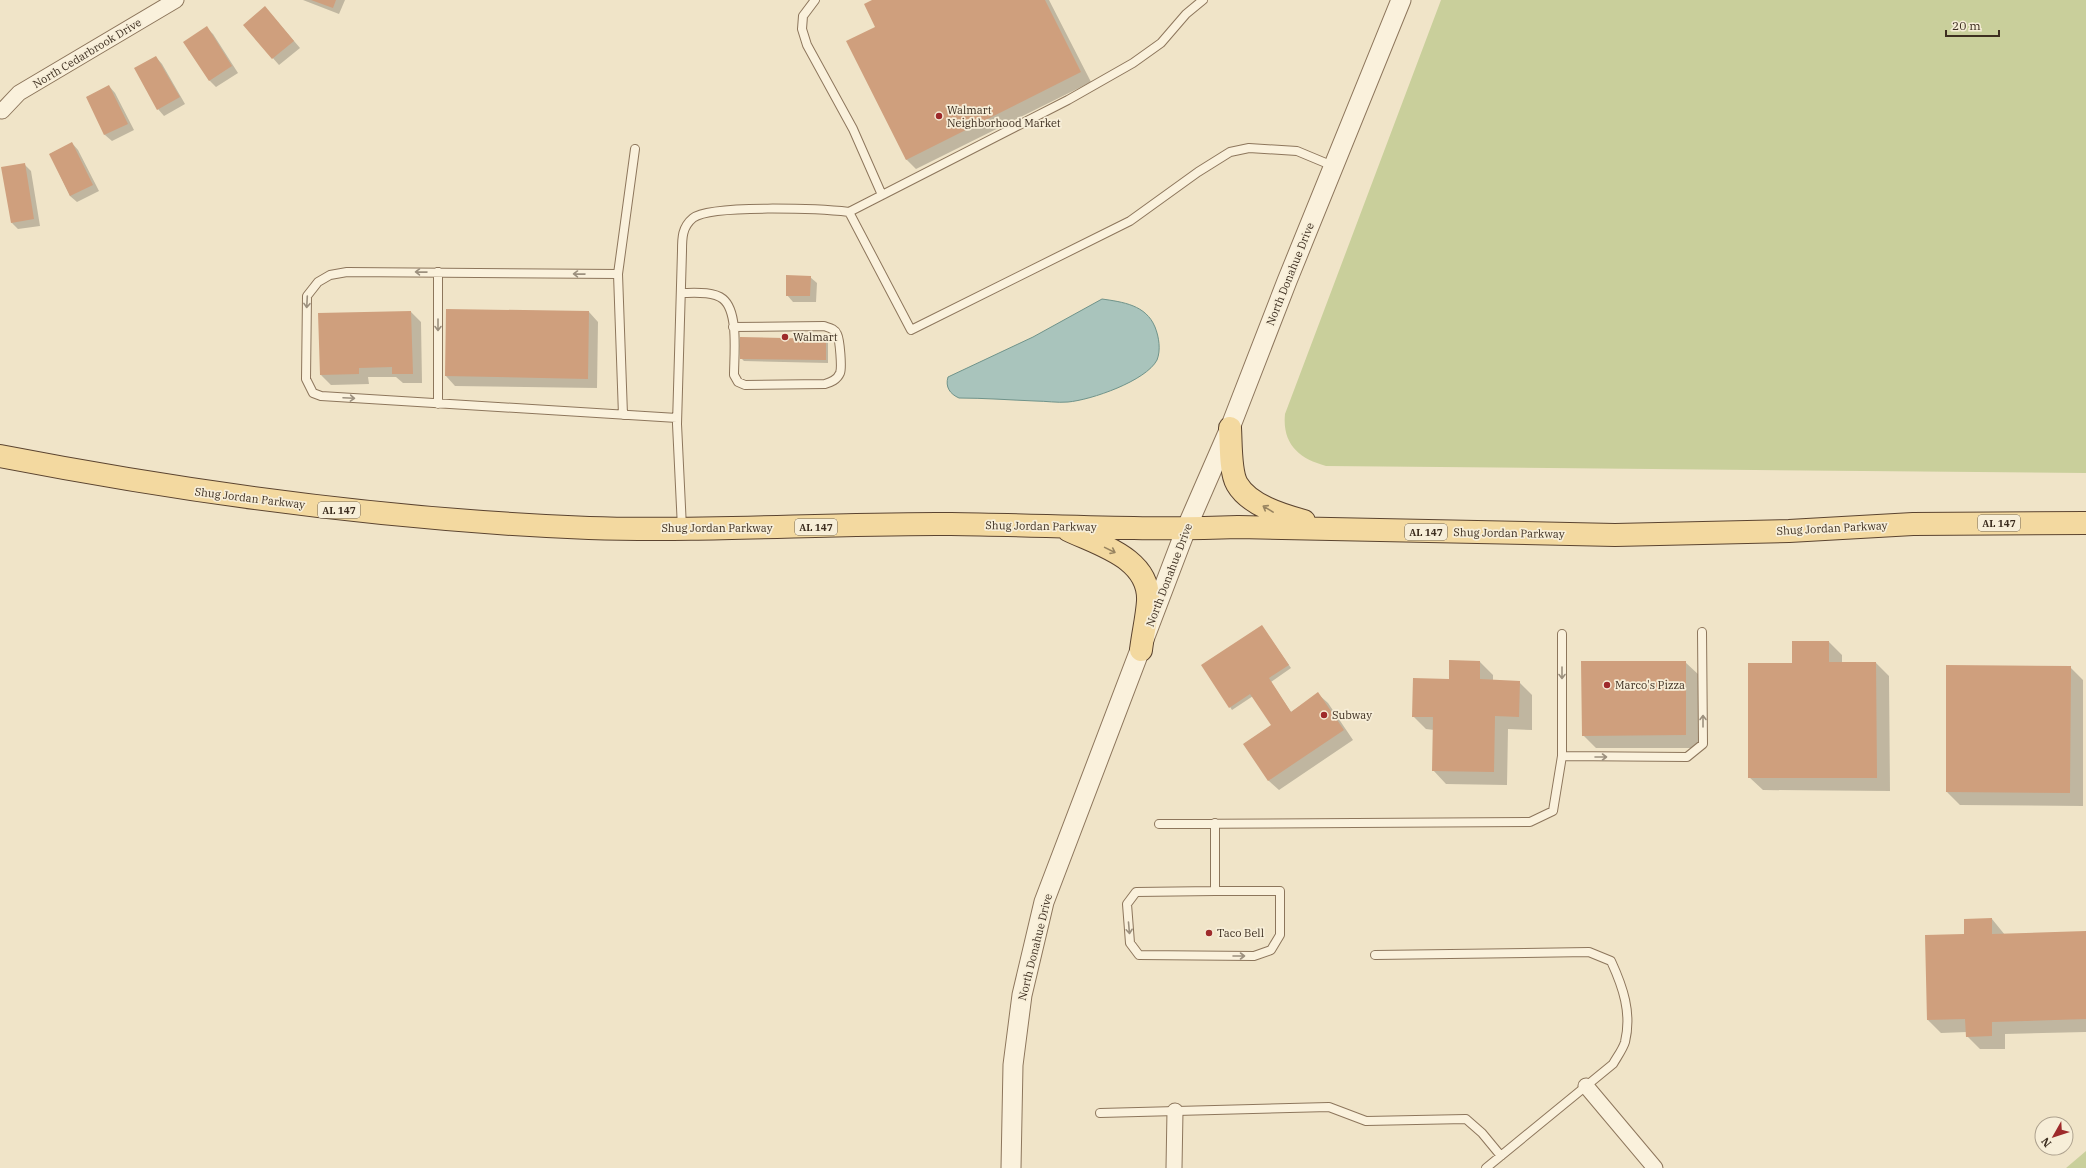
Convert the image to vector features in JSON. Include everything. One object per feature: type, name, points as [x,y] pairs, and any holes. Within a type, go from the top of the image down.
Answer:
[{"type":"main road","points":[[1230,428],[1235,477],[1237,484],[1248,495],[1275,513],[1332,529]]},
{"type":"main road","name":"Shug Jordan Parkway","points":[[0,456],[94,475],[218,495],[342,510],[467,521],[592,528],[949,524],[1186,529],[1238,527],[1615,535],[1789,531],[1913,524],[2086,523]]},
{"type":"main road","points":[[1062,527],[1125,557],[1138,569],[1146,582],[1148,600],[1141,650]]},
{"type":"street","name":"North Cedarbrook Drive","points":[[2,112],[19,93],[176,0]]},
{"type":"street","name":"North Donahue Drive","points":[[1011,1168],[1013,1065],[1022,994],[1044,902],[1186,529],[1230,428],[1333,166],[1401,0]]},
{"type":"street","points":[[1586,1086],[1655,1168]]},
{"type":"street","points":[[1174,1168],[1175,1111]]},
{"type":"lane","points":[[815,0],[803,16],[802,29],[807,45],[853,129],[882,195]]},
{"type":"lane","points":[[682,528],[677,418],[682,230],[693,218],[705,211],[813,208],[848,212],[1068,100],[1133,63],[1161,43],[1192,3],[1203,0]]},
{"type":"lane","points":[[848,212],[910,330],[1130,221],[1204,168],[1230,152],[1249,148],[1297,151],[1333,166]]},
{"type":"lane","points":[[623,415],[618,274],[635,149]]},
{"type":"lane","points":[[618,274],[347,272],[330,275],[318,282],[307,296],[306,379],[313,393],[321,396],[677,418]]},
{"type":"lane","points":[[438,272],[438,404]]},
{"type":"lane","points":[[681,293],[714,295],[724,299],[733,317],[733,327],[734,375],[738,382],[745,385],[825,384],[834,381],[840,372],[839,340],[837,333],[832,328],[824,326],[733,327]]},
{"type":"lane","points":[[1562,756],[1687,757],[1703,744],[1702,632]]},
{"type":"lane","points":[[1159,824],[1530,822],[1553,811],[1562,756],[1562,634]]},
{"type":"lane","points":[[1214,891],[1215,823]]},
{"type":"lane","points":[[1214,891],[1280,891],[1280,935],[1271,950],[1254,956],[1139,955],[1130,943],[1127,904],[1136,892],[1214,891]]},
{"type":"lane","points":[[1375,955],[1589,952],[1611,961],[1622,984],[1628,1015],[1625,1043],[1613,1064],[1486,1168]]},
{"type":"lane","points":[[1100,1113],[1329,1107],[1366,1121],[1466,1119],[1482,1133],[1501,1156]]},
{"type":"green space","points":[[1441,0],[2086,0],[2086,473],[1326,466],[1316,463],[1300,454],[1294,449],[1286,434],[1285,414]]},
{"type":"green space","points":[[2086,1151],[2086,1168],[2066,1168]]},
{"type":"water","points":[[1102,299],[1126,303],[1140,309],[1151,320],[1155,327],[1159,344],[1157,360],[1151,368],[1142,375],[1117,388],[1090,398],[1068,402],[959,398],[949,390],[947,384],[948,377],[1033,337]]},
{"type":"building","points":[[311,0],[336,0],[333,8]]},
{"type":"building","name":"Walmart Neighborhood Market","points":[[872,0],[1045,0],[1081,72],[906,160],[846,41],[875,27],[864,4]]},
{"type":"building","points":[[265,6],[294,41],[272,59],[243,25]]},
{"type":"building","points":[[207,26],[232,66],[209,81],[183,42]]},
{"type":"building","points":[[156,56],[180,97],[157,110],[134,68]]},
{"type":"building","points":[[109,85],[128,124],[104,135],[86,97]]},
{"type":"building","points":[[72,142],[93,185],[70,196],[49,154]]},
{"type":"building","points":[[25,163],[34,219],[11,223],[1,167]]},
{"type":"building","points":[[786,275],[811,276],[810,296],[786,296]]},
{"type":"building","points":[[446,309],[589,311],[588,379],[445,376]]},
{"type":"building","points":[[411,311],[413,374],[392,374],[392,367],[359,368],[359,374],[320,375],[318,313]]},
{"type":"building","points":[[740,337],[826,339],[826,360],[740,359]]},
{"type":"building","points":[[1262,625],[1289,665],[1269,678],[1291,712],[1318,692],[1344,730],[1268,781],[1243,744],[1271,725],[1250,694],[1229,708],[1201,665]]},
{"type":"building","points":[[1792,641],[1829,641],[1829,662],[1876,662],[1877,778],[1748,778],[1748,663],[1792,663]]},
{"type":"building","points":[[1449,660],[1480,661],[1480,679],[1520,681],[1519,717],[1495,716],[1494,772],[1432,771],[1433,717],[1412,717],[1413,678],[1449,679]]},
{"type":"building","points":[[1581,661],[1686,661],[1686,735],[1582,736]]},
{"type":"building","points":[[1946,665],[2071,666],[2070,793],[1946,792]]},
{"type":"building","points":[[1992,918],[1992,934],[2086,931],[2086,1019],[1992,1022],[1992,1036],[1966,1037],[1965,1019],[1927,1020],[1925,935],[1964,934],[1964,919]]},
{"type":"place","name":"Walmart Neighborhood Market","points":[[939,116]]},
{"type":"place","name":"Walmart","points":[[785,337]]},
{"type":"place","name":"Marco's Pizza","points":[[1607,685]]},
{"type":"place","name":"Subway","points":[[1324,715]]},
{"type":"place","name":"Taco Bell","points":[[1209,933]]}]
